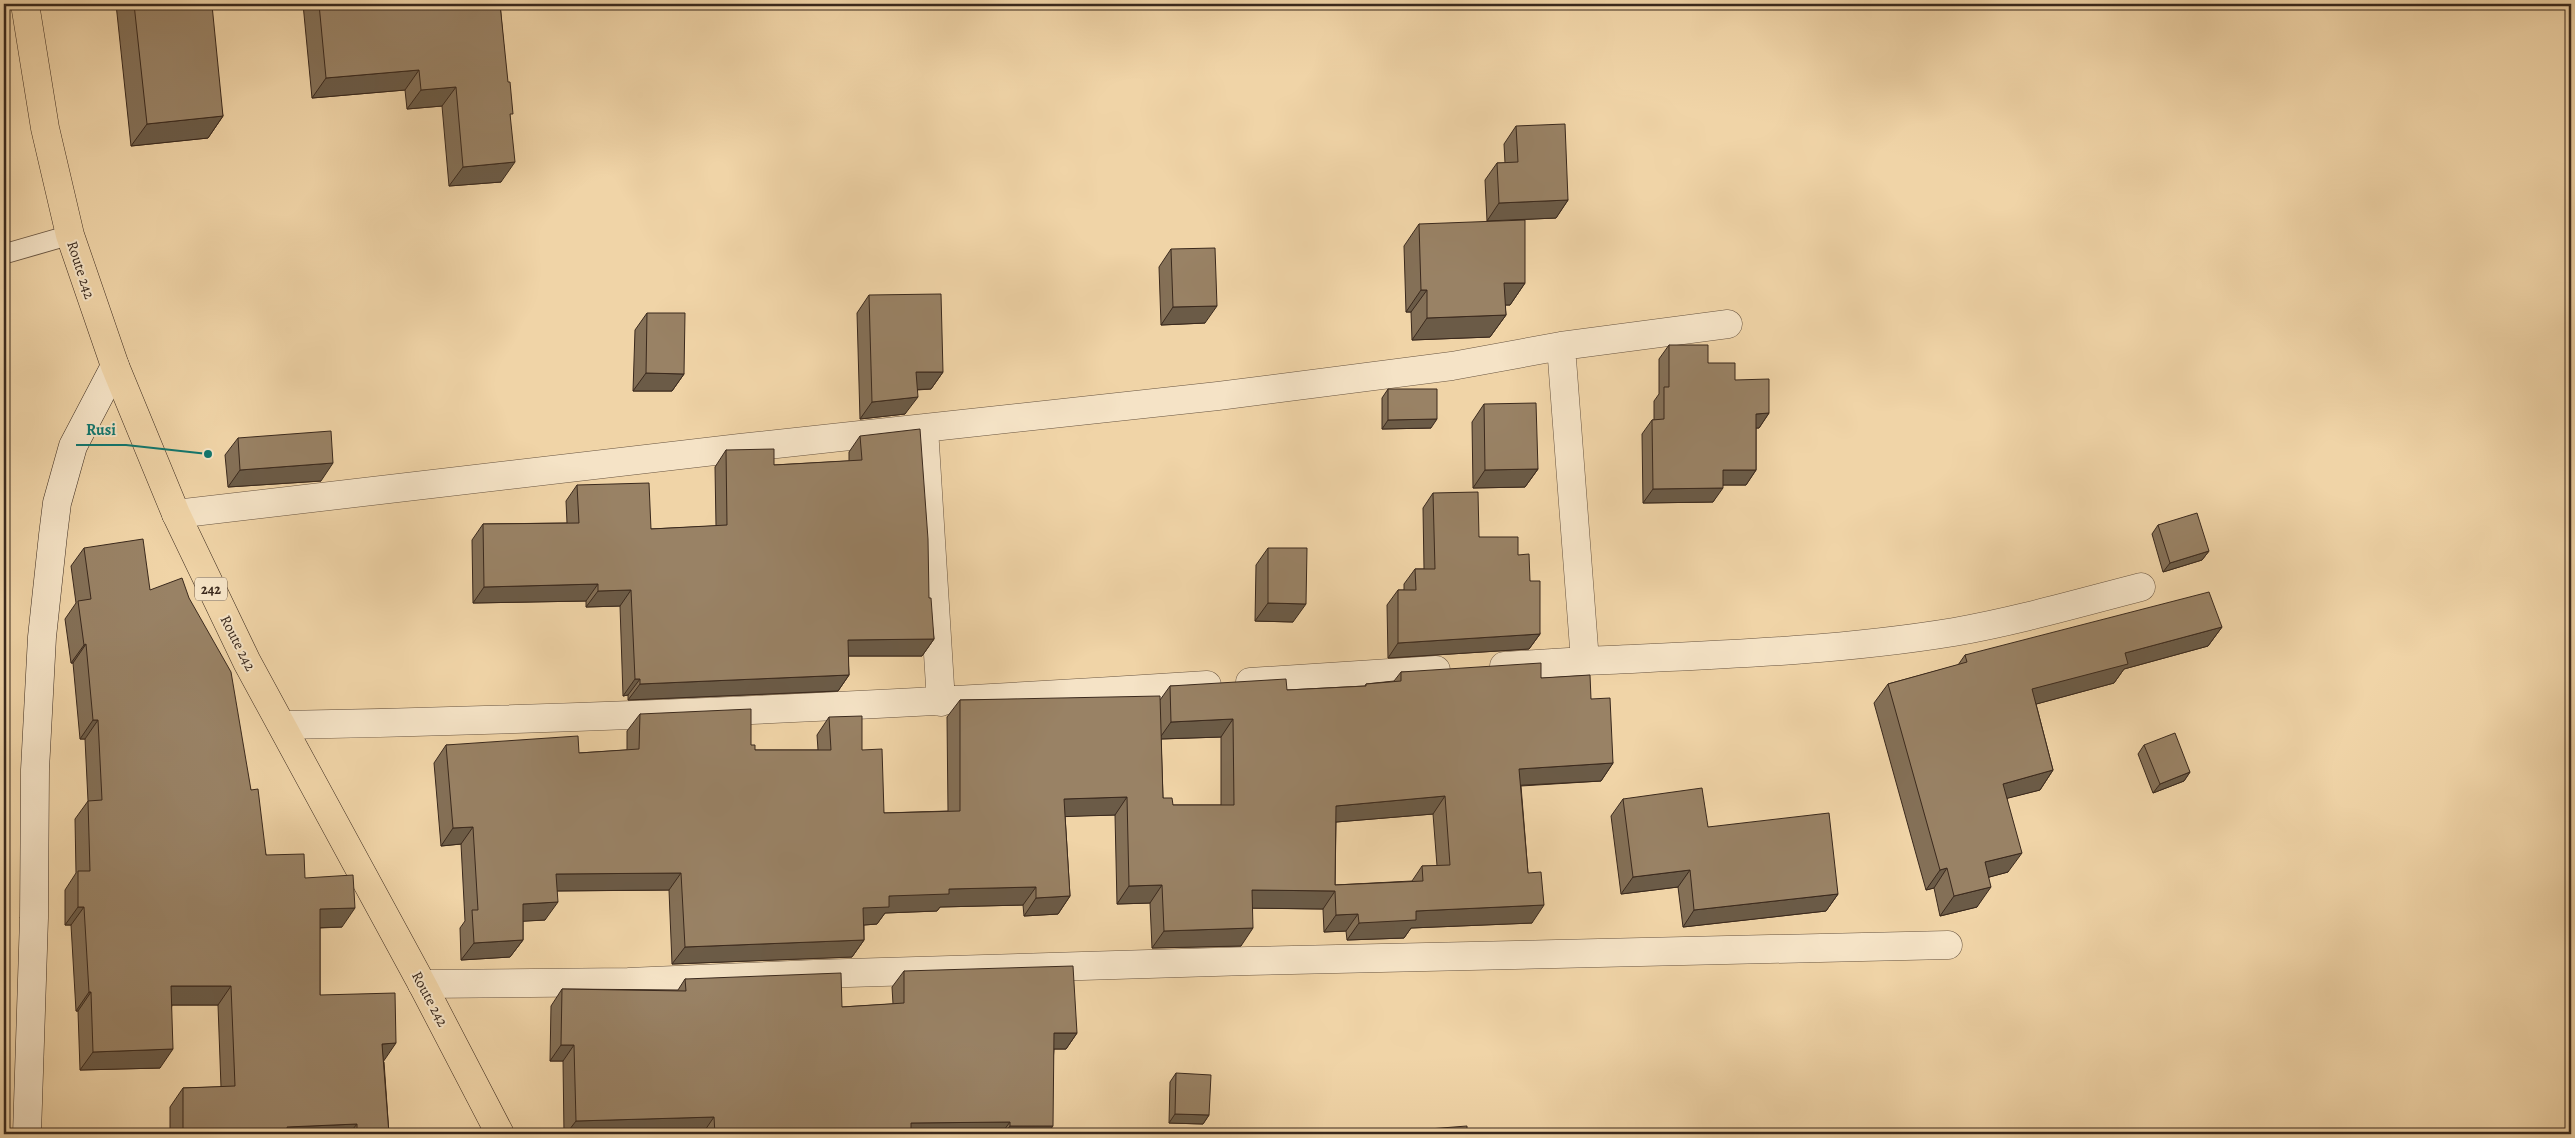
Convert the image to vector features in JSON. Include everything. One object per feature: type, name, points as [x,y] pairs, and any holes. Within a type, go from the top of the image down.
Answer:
[{"type":"main road","name":"Route 242","points":[[25,4],[45,128],[70,235],[115,366],[176,514],[247,662],[283,725],[422,984],[500,1134]]},
{"type":"street","points":[[176,514],[1218,396],[1452,366],[1561,346],[1728,324]]},
{"type":"street","points":[[1561,346],[1585,661]]},
{"type":"street","points":[[27,1134],[35,770],[42,637],[53,535],[57,503],[73,446],[115,366]]},
{"type":"street","points":[[924,428],[941,702]]},
{"type":"street","points":[[283,725],[533,720],[941,702],[1585,661],[1825,649],[1956,632],[2141,587]]},
{"type":"street","points":[[422,984],[628,982],[814,974],[1218,962],[1948,945]]},
{"type":"lane","points":[[4,254],[70,235]]},
{"type":"building","points":[[134,4],[212,5],[223,116],[147,124]]},
{"type":"building","points":[[319,4],[500,4],[508,82],[510,82],[513,114],[510,114],[515,162],[463,167],[456,87],[421,90],[419,70],[326,78]]},
{"type":"building","points":[[1565,124],[1568,200],[1499,203],[1497,163],[1518,162],[1516,126]]},
{"type":"building","points":[[1525,220],[1525,283],[1504,283],[1506,315],[1427,318],[1427,290],[1421,290],[1419,224]]},
{"type":"building","points":[[1215,248],[1217,306],[1173,307],[1171,249]]},
{"type":"building","points":[[941,294],[943,372],[916,372],[918,397],[872,402],[869,295]]},
{"type":"building","points":[[647,313],[685,313],[684,374],[646,373]]},
{"type":"building","points":[[1669,345],[1708,345],[1708,363],[1735,363],[1735,380],[1769,379],[1769,413],[1756,414],[1756,470],[1723,470],[1723,488],[1653,489],[1652,420],[1664,419],[1664,387],[1669,387]]},
{"type":"building","points":[[1388,389],[1437,389],[1437,419],[1388,420]]},
{"type":"building","points":[[1536,403],[1538,469],[1485,470],[1484,404]]},
{"type":"building","points":[[920,429],[928,539],[929,598],[931,598],[934,639],[848,640],[849,675],[640,684],[640,679],[635,679],[631,590],[598,591],[598,584],[484,587],[483,524],[579,523],[577,485],[649,483],[651,529],[727,525],[726,450],[774,449],[774,465],[862,460],[860,436]]},
{"type":"building","points":[[331,431],[333,463],[240,470],[238,438]]},
{"type":"building","points":[[1478,492],[1479,537],[1518,537],[1518,555],[1529,554],[1530,581],[1540,581],[1540,634],[1398,643],[1398,590],[1416,590],[1415,569],[1435,569],[1433,493]]},
{"type":"building","points":[[2197,513],[2209,551],[2170,563],[2158,525]]},
{"type":"building","points":[[143,539],[150,590],[182,578],[189,598],[231,672],[251,790],[258,789],[266,855],[304,854],[305,878],[353,875],[355,908],[320,909],[320,995],[395,993],[396,1043],[382,1044],[389,1134],[357,1134],[357,1124],[287,1127],[288,1134],[183,1134],[183,1088],[235,1086],[231,986],[171,986],[173,1049],[93,1052],[91,992],[89,992],[84,907],[78,907],[78,871],[90,871],[88,801],[102,800],[98,720],[93,720],[86,644],[84,645],[78,601],[91,599],[84,548]]},
{"type":"building","points":[[1268,548],[1307,548],[1306,604],[1268,603]]},
{"type":"building","points":[[2209,592],[2222,627],[2125,653],[2128,664],[2032,689],[2053,770],[2003,784],[2022,853],[1985,862],[1991,887],[1954,896],[1947,868],[1940,870],[1888,684],[1967,662],[1965,655]]},
{"type":"building","points":[[1541,663],[1541,678],[1590,675],[1591,699],[1610,698],[1613,763],[1519,769],[1528,873],[1541,872],[1544,905],[1416,911],[1416,920],[1359,923],[1358,914],[1336,915],[1335,891],[1252,890],[1253,928],[1164,931],[1162,885],[1129,886],[1127,797],[1064,799],[1070,896],[1036,898],[1036,887],[949,889],[949,894],[889,896],[889,907],[863,908],[864,940],[685,947],[681,873],[556,874],[558,902],[523,904],[523,940],[474,943],[472,910],[478,910],[473,827],[453,828],[446,745],[578,736],[579,753],[639,749],[640,714],[751,709],[751,745],[755,745],[755,750],[831,750],[829,717],[862,716],[862,750],[882,749],[884,813],[960,811],[960,700],[1160,696],[1163,798],[1172,798],[1173,805],[1234,805],[1233,719],[1171,722],[1170,686],[1286,679],[1287,690],[1366,686],[1366,684],[1401,681],[1401,672]],"holes":[[[1445,796],[1450,865],[1422,866],[1423,881],[1335,885],[1336,806]]]},
{"type":"building","points":[[2175,733],[2190,772],[2160,784],[2144,745]]},
{"type":"building","points":[[1702,788],[1708,827],[1829,813],[1838,894],[1694,910],[1690,870],[1633,877],[1623,799]]},
{"type":"building","points":[[1073,966],[1077,1033],[1054,1033],[1053,1126],[1010,1126],[1010,1122],[911,1123],[911,1134],[715,1134],[714,1117],[576,1121],[574,1045],[561,1045],[562,989],[686,991],[685,979],[841,973],[842,1007],[904,1003],[904,971]]},
{"type":"building","points":[[1176,1073],[1211,1075],[1209,1115],[1175,1114]]},
{"type":"building","points":[[1467,1126],[1467,1134],[1404,1134],[1403,1131]]},
{"type":"building","points":[[4,1132],[16,1133],[16,1134],[4,1134]]},
{"type":"place","name":"Rusi","points":[[208,454]]}]
